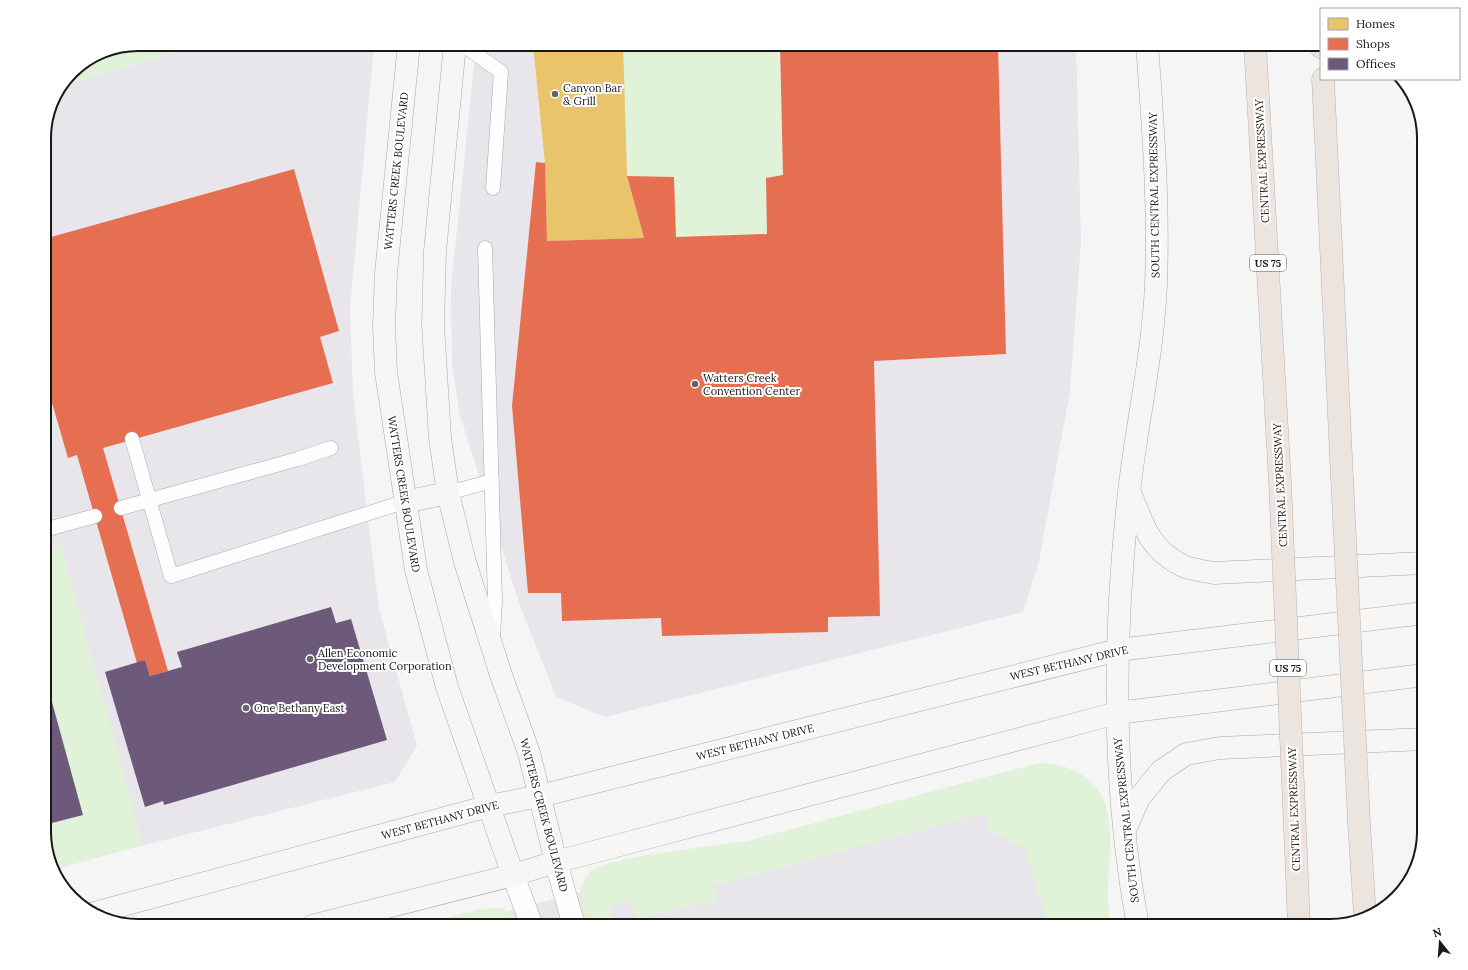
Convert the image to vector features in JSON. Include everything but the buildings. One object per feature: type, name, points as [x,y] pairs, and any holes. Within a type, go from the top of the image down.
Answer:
[{"type":"highway","name":"CENTRAL EXPRESSWAY","points":[[1255,51],[1280,482],[1299,919]]},
{"type":"highway","points":[[1323,80],[1365,911]]},
{"type":"highway","points":[[1324,104],[1336,80]]},
{"type":"main road","name":"WATTERS CREEK BOULEVARD","points":[[408,51],[386,273],[384,326],[386,372],[404,502],[416,570],[447,686],[513,875]]},
{"type":"main road","name":"WATTERS CREEK BOULEVARD","points":[[454,51],[435,251],[433,325],[440,438],[448,493],[465,562],[492,649],[529,753],[556,862]]},
{"type":"main road","name":"SOUTH CENTRAL EXPRESSWAY","points":[[1137,919],[1125,829],[1116,713],[1124,545],[1129,489],[1156,286],[1155,156],[1148,51]]},
{"type":"main road","points":[[1129,489],[1148,535],[1161,553],[1184,566],[1214,573],[1417,564]]},
{"type":"main road","points":[[404,502],[448,493]]},
{"type":"main road","name":"WEST BETHANY DRIVE","points":[[102,911],[489,806],[540,796],[1118,650],[1417,614]]},
{"type":"main road","points":[[340,919],[513,875],[556,862],[1116,713],[1417,676]]},
{"type":"main road","points":[[1125,829],[1139,798],[1161,770],[1186,754],[1220,748],[1417,739]]},
{"type":"street","name":"WATTERS CREEK BOULEVARD","points":[[556,862],[572,919]]},
{"type":"street","name":"WATTERS CREEK BOULEVARD","points":[[513,875],[529,919]]},
{"type":"lane","points":[[472,51],[501,72],[493,188]]},
{"type":"lane","points":[[485,248],[495,600],[492,649]]},
{"type":"lane","points":[[132,439],[171,576],[404,502]]},
{"type":"lane","points":[[121,508],[298,459],[330,448]]},
{"type":"lane","points":[[448,493],[492,481]]},
{"type":"lane","points":[[51,528],[95,516]]},
{"type":"shaded area","points":[[179,51],[373,51],[350,309],[353,395],[379,609],[417,746],[395,782],[58,867],[51,838],[51,132],[54,115],[63,94],[70,84]]},
{"type":"shaded area","name":"Watters Creek Convention Center","points":[[475,51],[1076,51],[1081,242],[1070,391],[1039,561],[1023,612],[605,717],[556,697],[519,603],[460,415],[452,366],[451,289]]},
{"type":"shaded area","points":[[1063,767],[1093,919],[477,919]]},
{"type":"green space","points":[[138,51],[179,51],[70,84],[76,76],[90,66],[99,60],[110,56]]},
{"type":"green space","points":[[623,51],[780,51],[783,175],[766,178],[767,234],[676,237],[674,177],[627,176]]},
{"type":"green space","points":[[61,545],[143,845],[59,869],[51,838],[51,548]]},
{"type":"green space","points":[[1038,763],[1060,766],[1081,774],[1094,785],[1103,799],[1108,815],[1110,832],[1108,902],[1110,919],[1047,919],[1025,849],[992,832],[987,826],[984,813],[713,886],[717,899],[716,904],[713,905],[693,905],[637,919],[631,900],[609,907],[612,919],[585,919],[580,888],[590,871],[609,863],[644,855],[747,841]]},
{"type":"green space","points":[[500,908],[510,912],[516,919],[443,919],[479,909]]},
{"type":"place","name":"Canyon Bar & Grill","points":[[555,94]]},
{"type":"place","name":"Watters Creek Convention Center","points":[[695,384]]},
{"type":"place","name":"Allen Economic Development Corporation","points":[[310,659]]},
{"type":"place","name":"One Bethany East","points":[[246,708]]}]
